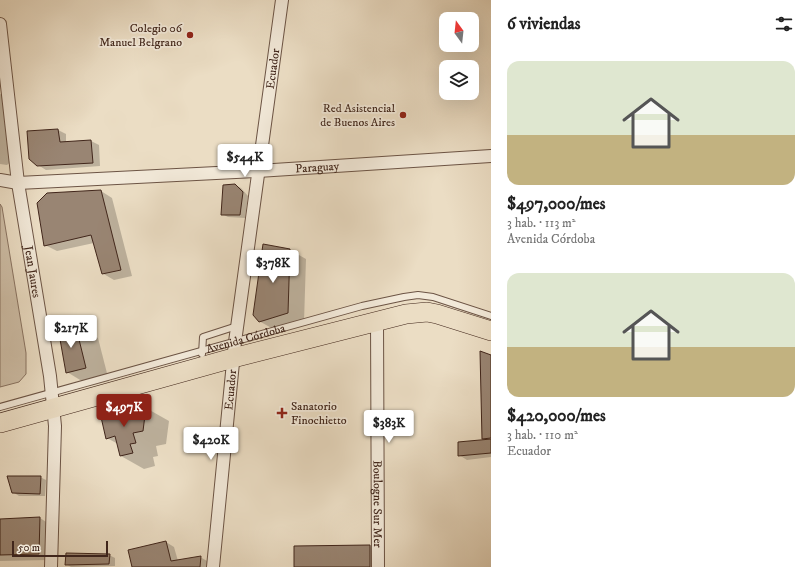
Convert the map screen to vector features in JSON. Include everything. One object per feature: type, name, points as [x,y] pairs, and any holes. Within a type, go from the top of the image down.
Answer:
[{"type":"main road","name":"Avenida Córdoba","points":[[0,423],[53,400],[234,350],[406,314],[427,312],[437,314],[491,332]]},
{"type":"street","name":"Ecuador","points":[[213,567],[234,350],[282,0]]},
{"type":"street","name":"Jean Jaures","points":[[0,24],[18,183],[53,400],[55,426],[51,567]]},
{"type":"street","name":"Paraguay","points":[[0,180],[18,183],[258,171],[491,156]]},
{"type":"street","name":"Boulogne Sur Mer","points":[[377,321],[378,567]]},
{"type":"lane","name":"Avenida Córdoba","points":[[234,350],[362,306],[418,295],[433,296],[491,316]]},
{"type":"lane","points":[[202,359],[203,337],[237,326]]},
{"type":"lane","name":"Avenida Córdoba","points":[[0,407],[53,400]]},
{"type":"shaded area","points":[[0,204],[2,207],[26,353],[26,374],[19,382],[0,387]]},
{"type":"building","points":[[58,129],[60,142],[91,140],[93,163],[37,166],[29,159],[27,131]]},
{"type":"building","points":[[235,184],[243,192],[240,215],[221,215],[223,185]]},
{"type":"building","points":[[101,190],[121,270],[102,274],[91,235],[44,246],[37,203],[47,193]]},
{"type":"building","points":[[263,244],[290,249],[288,313],[259,322],[253,315]]},
{"type":"building","points":[[75,323],[86,368],[66,373],[58,328]]},
{"type":"building","points":[[480,351],[491,355],[491,438],[482,439]]},
{"type":"building","points":[[146,407],[143,431],[133,433],[136,443],[130,444],[133,453],[120,456],[115,436],[106,439],[101,417]]},
{"type":"building","points":[[491,439],[491,453],[458,456],[458,442]]},
{"type":"building","points":[[7,476],[41,476],[40,494],[12,493]]},
{"type":"building","points":[[40,517],[39,554],[0,555],[0,519]]},
{"type":"building","points":[[166,541],[171,561],[201,556],[200,567],[132,567],[128,550]]},
{"type":"building","points":[[370,545],[370,567],[294,567],[294,546]]},
{"type":"building","points":[[66,553],[110,554],[109,564],[65,565]]},
{"type":"place","name":"Colegio 06 Manuel Belgrano","points":[[190,35]]},
{"type":"place","name":"Red Asistencial de Buenos Aires","points":[[403,115]]},
{"type":"place","name":"Sanatorio Finochietto","points":[[282,413]]}]
